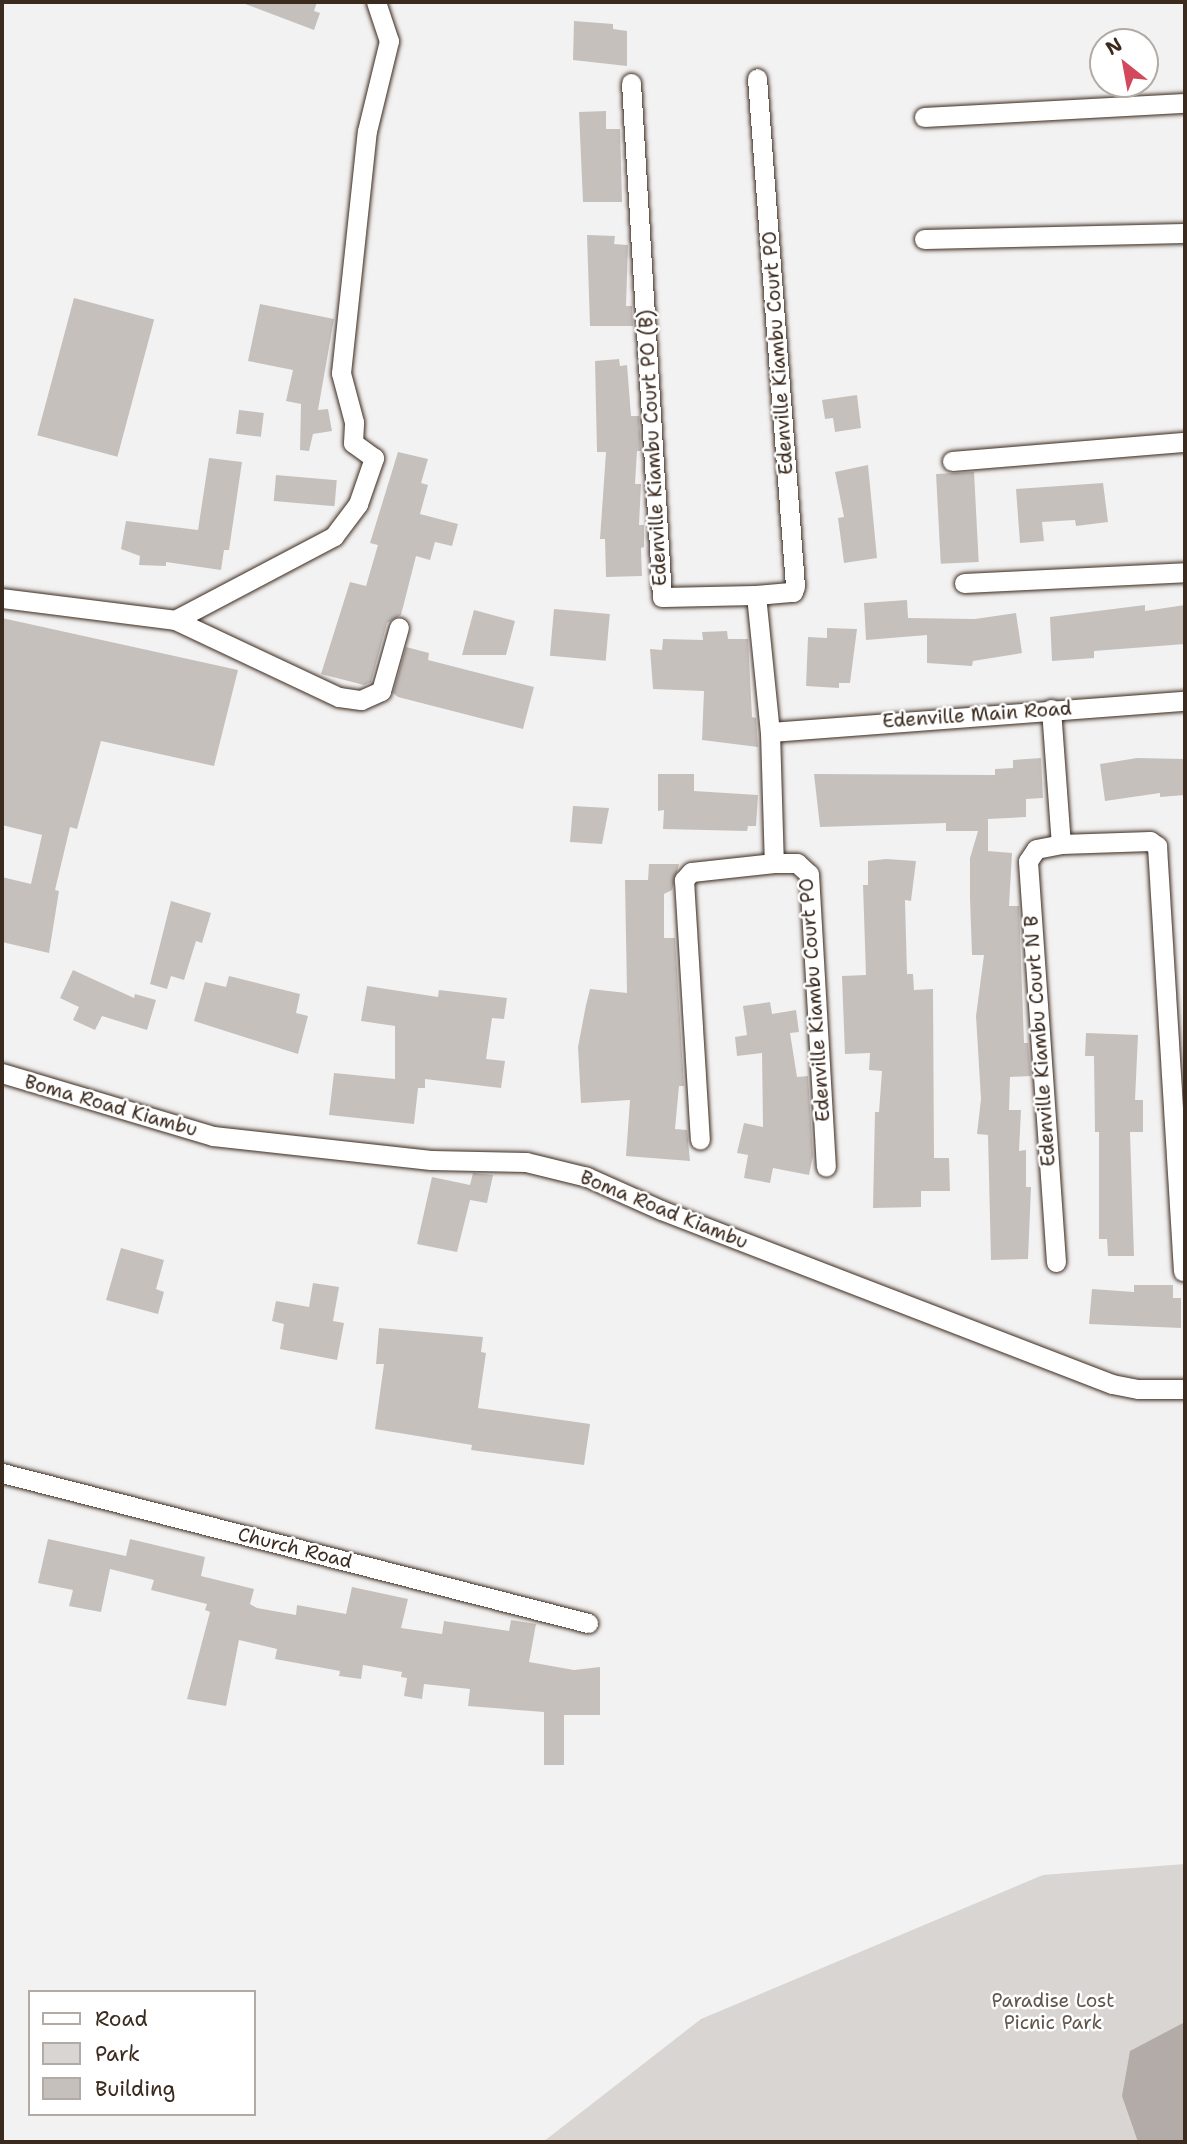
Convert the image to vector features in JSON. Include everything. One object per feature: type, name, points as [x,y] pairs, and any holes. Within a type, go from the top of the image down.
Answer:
[{"type":"street","points":[[175,620],[334,536],[358,504],[374,458],[353,443],[354,422],[341,373],[367,131],[389,41],[376,2]]},
{"type":"street","name":"Edenville Kiambu Court PO","points":[[756,595],[793,592],[795,586],[757,78]]},
{"type":"street","name":"Edenville Kiambu Court PO (B)","points":[[631,83],[662,597],[756,595]]},
{"type":"street","points":[[924,117],[1185,103]]},
{"type":"street","points":[[924,239],[1185,233]]},
{"type":"street","points":[[952,461],[1185,442]]},
{"type":"street","points":[[964,583],[1185,572]]},
{"type":"street","points":[[700,1140],[684,880],[691,872],[774,863],[770,732],[756,595]]},
{"type":"street","points":[[2,598],[175,620],[339,697],[361,700],[381,691],[399,627]]},
{"type":"street","name":"Edenville Main Road","points":[[770,732],[1185,701]]},
{"type":"street","points":[[1051,709],[1061,844],[1150,841],[1157,846],[1183,1271]]},
{"type":"street","name":"Edenville Kiambu Court N B","points":[[1056,1262],[1028,861],[1036,849],[1061,844]]},
{"type":"street","name":"Edenville Kiambu Court PO","points":[[774,863],[797,863],[809,874],[826,1167]]},
{"type":"street","name":"Boma Road Kiambu","points":[[2,1073],[213,1136],[431,1160],[526,1162],[587,1177],[661,1210],[1112,1384],[1138,1389],[1185,1389]]},
{"type":"street","name":"Church Road","points":[[2,1473],[588,1623]]},
{"type":"green space","name":"Paradise Lost Picnic Park","points":[[1185,1864],[1185,2142],[543,2142],[701,2019],[1043,1875]]},
{"type":"shaded area","points":[[1185,2022],[1185,2142],[1138,2142],[1122,2096],[1130,2051]]},
{"type":"building","points":[[240,2],[317,2],[314,11],[320,13],[314,30]]},
{"type":"building","points":[[574,21],[613,24],[613,29],[627,31],[627,66],[573,60]]},
{"type":"building","points":[[606,111],[606,129],[620,129],[622,202],[583,202],[579,112]]},
{"type":"building","points":[[587,235],[615,236],[614,244],[628,245],[626,306],[632,306],[633,326],[590,326]]},
{"type":"building","points":[[74,298],[154,319],[117,457],[37,435]]},
{"type":"building","points":[[260,304],[334,319],[318,410],[328,409],[332,431],[313,434],[309,451],[300,450],[301,404],[286,401],[293,370],[248,361]]},
{"type":"building","points":[[619,359],[620,366],[627,365],[631,416],[639,416],[641,451],[637,451],[635,484],[641,484],[639,525],[644,525],[644,547],[641,548],[642,576],[606,577],[605,539],[600,539],[606,452],[597,452],[595,361]]},
{"type":"building","points":[[857,395],[861,428],[835,432],[833,418],[825,419],[822,400]]},
{"type":"building","points":[[239,410],[264,413],[261,437],[236,434]]},
{"type":"building","points":[[398,452],[428,459],[421,483],[428,485],[420,514],[458,524],[452,546],[435,542],[430,560],[416,556],[401,615],[387,623],[371,682],[364,685],[321,674],[350,582],[366,586],[378,545],[370,543]]},
{"type":"building","points":[[209,458],[242,462],[229,550],[224,550],[221,570],[166,562],[166,566],[139,565],[140,556],[121,549],[126,521],[198,530]]},
{"type":"building","points":[[868,465],[877,558],[844,563],[838,518],[844,517],[835,472]]},
{"type":"building","points":[[974,472],[979,562],[941,564],[936,474]]},
{"type":"building","points":[[276,475],[337,480],[335,506],[274,501]]},
{"type":"building","points":[[1103,483],[1108,522],[1076,526],[1075,520],[1042,522],[1044,541],[1020,543],[1016,489]]},
{"type":"building","points":[[907,600],[908,618],[975,619],[1016,613],[1022,653],[973,661],[972,666],[927,663],[927,635],[866,640],[864,603]]},
{"type":"building","points":[[1145,605],[1145,611],[1185,605],[1185,644],[1094,651],[1094,658],[1052,661],[1050,617]]},
{"type":"building","points":[[554,609],[610,614],[606,661],[550,656]]},
{"type":"building","points":[[474,610],[515,621],[506,655],[462,655]]},
{"type":"building","points":[[2,618],[238,670],[214,766],[101,741],[77,829],[70,827],[55,890],[59,891],[49,953],[2,942],[2,877],[31,884],[42,835],[2,825]]},
{"type":"building","points":[[827,628],[857,629],[850,683],[839,683],[839,688],[806,686],[808,637],[827,638]]},
{"type":"building","points":[[727,631],[728,639],[748,639],[752,717],[756,718],[758,747],[702,740],[704,691],[653,689],[650,649],[662,650],[663,639],[703,640],[702,632]]},
{"type":"building","points":[[406,647],[429,653],[428,660],[534,687],[523,729],[398,697],[393,693]]},
{"type":"building","points":[[1041,758],[1043,798],[1026,799],[1026,817],[988,819],[988,851],[1012,853],[1009,906],[1019,906],[1024,1043],[1028,1043],[1031,1076],[1010,1077],[1009,1110],[1021,1110],[1019,1151],[1026,1150],[1026,1187],[1031,1187],[1028,1259],[991,1260],[988,1135],[977,1134],[981,1099],[976,1016],[984,955],[972,955],[970,858],[978,831],[946,831],[946,823],[820,827],[814,774],[995,775],[995,769],[1013,768],[1013,760]]},
{"type":"building","points":[[1137,758],[1185,759],[1185,795],[1160,797],[1160,793],[1105,801],[1100,764]]},
{"type":"building","points":[[658,774],[694,774],[694,791],[758,795],[756,826],[748,826],[747,831],[663,829],[664,810],[658,811]]},
{"type":"building","points":[[573,806],[609,808],[602,844],[570,842]]},
{"type":"building","points":[[868,861],[916,861],[911,901],[905,900],[907,974],[913,974],[914,990],[933,989],[934,1158],[949,1158],[950,1191],[921,1191],[921,1207],[873,1208],[875,1112],[879,1112],[882,1071],[869,1070],[870,1053],[845,1054],[842,976],[866,975],[863,885],[868,885]]},
{"type":"building","points":[[649,864],[679,864],[672,890],[664,894],[664,938],[675,938],[684,1086],[679,1086],[675,1129],[687,1130],[690,1161],[626,1156],[630,1100],[581,1103],[578,1047],[590,989],[627,993],[625,880],[648,880]]},
{"type":"building","points":[[171,901],[211,913],[202,943],[196,941],[184,980],[171,976],[167,989],[150,984]]},
{"type":"building","points":[[73,970],[134,998],[135,994],[156,1000],[147,1030],[102,1016],[95,1030],[73,1020],[79,1007],[60,998]]},
{"type":"building","points":[[229,976],[300,994],[296,1013],[308,1016],[298,1054],[194,1021],[205,982],[226,987]]},
{"type":"building","points":[[367,986],[438,997],[439,990],[507,998],[504,1019],[492,1018],[486,1059],[505,1061],[501,1088],[425,1079],[425,1088],[418,1088],[414,1124],[329,1115],[334,1073],[395,1079],[395,1026],[361,1021]]},
{"type":"building","points":[[770,1002],[772,1014],[796,1010],[799,1032],[790,1033],[797,1077],[808,1076],[813,1156],[809,1175],[773,1168],[770,1183],[744,1178],[748,1155],[737,1153],[744,1123],[763,1127],[762,1053],[737,1056],[735,1037],[747,1035],[743,1006]]},
{"type":"building","points":[[1086,1033],[1138,1035],[1135,1100],[1143,1100],[1143,1132],[1130,1132],[1134,1256],[1108,1256],[1107,1239],[1099,1239],[1099,1132],[1095,1132],[1094,1056],[1085,1056]]},
{"type":"building","points":[[473,1173],[493,1175],[487,1203],[470,1200],[457,1252],[417,1244],[432,1177],[470,1185]]},
{"type":"building","points":[[121,1248],[164,1260],[156,1289],[164,1292],[158,1314],[106,1300]]},
{"type":"building","points":[[313,1283],[339,1287],[333,1321],[344,1323],[337,1360],[280,1349],[284,1324],[272,1321],[276,1301],[309,1307]]},
{"type":"building","points":[[1134,1285],[1173,1285],[1173,1298],[1181,1298],[1181,1328],[1089,1324],[1092,1289],[1134,1292]]},
{"type":"building","points":[[379,1328],[483,1337],[481,1352],[486,1353],[478,1408],[590,1424],[584,1465],[471,1450],[472,1445],[375,1429],[384,1364],[376,1364]]},
{"type":"building","points":[[48,1539],[126,1556],[130,1539],[205,1557],[201,1576],[254,1589],[250,1604],[257,1608],[296,1615],[297,1605],[346,1614],[352,1587],[408,1599],[401,1628],[442,1634],[444,1621],[509,1631],[511,1620],[536,1624],[529,1662],[574,1670],[600,1667],[600,1715],[564,1715],[564,1765],[544,1765],[544,1712],[468,1706],[470,1689],[424,1684],[422,1699],[404,1696],[407,1678],[401,1677],[402,1672],[363,1665],[361,1679],[339,1676],[340,1671],[275,1659],[277,1649],[239,1640],[226,1706],[187,1699],[210,1612],[205,1610],[207,1604],[151,1590],[154,1580],[110,1569],[101,1612],[69,1606],[73,1590],[38,1583]]}]
